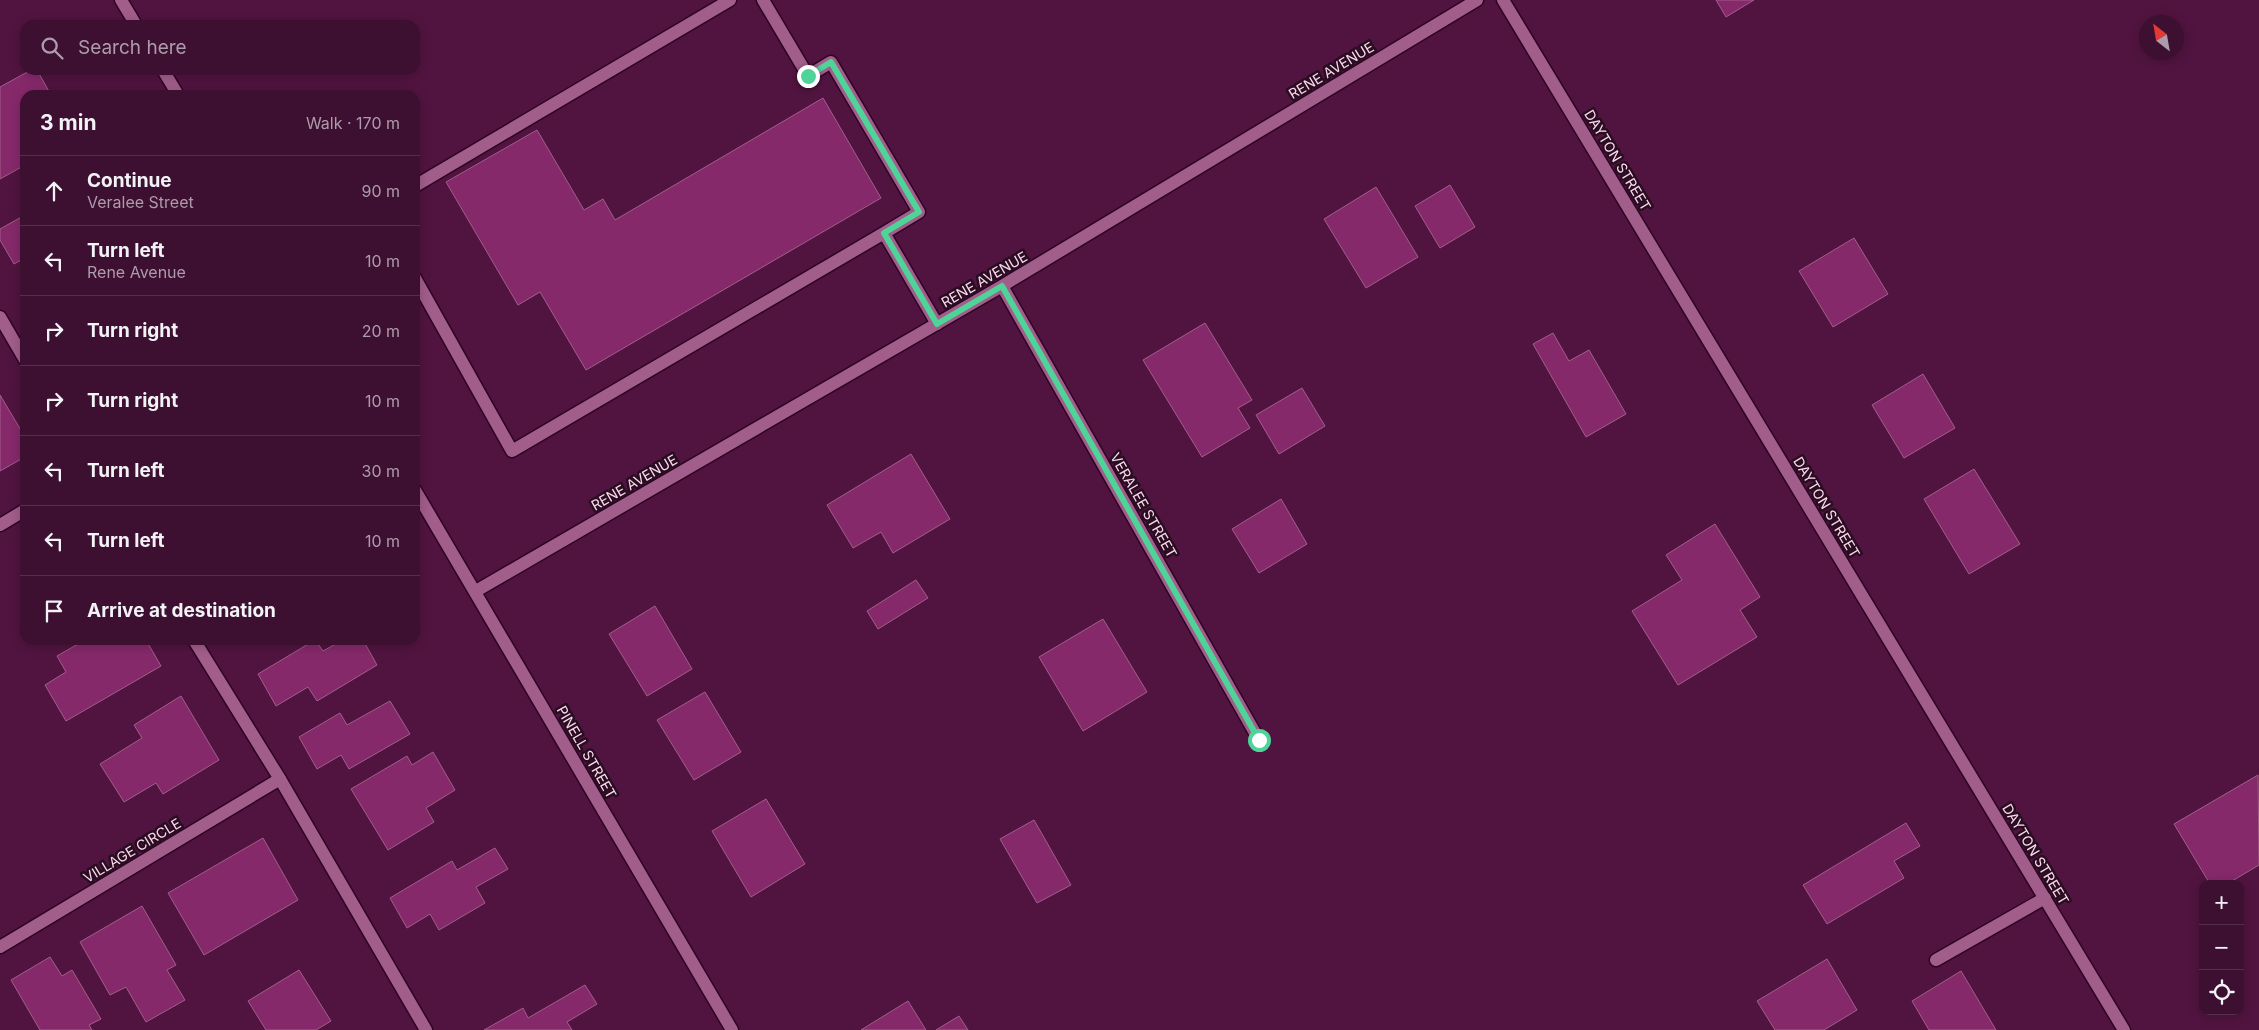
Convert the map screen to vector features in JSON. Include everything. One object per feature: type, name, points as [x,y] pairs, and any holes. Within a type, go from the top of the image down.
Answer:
[{"type":"street","points":[[121,0],[133,20]]},
{"type":"street","points":[[420,183],[730,0]]},
{"type":"street","points":[[420,287],[512,451],[919,212],[831,62],[808,76],[763,0]]},
{"type":"street","name":"RENE AVENUE","points":[[476,591],[1002,286],[1477,0]]},
{"type":"street","name":"DAYTON STREET","points":[[1503,0],[2124,1030]]},
{"type":"street","points":[[166,75],[175,90]]},
{"type":"street","points":[[884,233],[937,324]]},
{"type":"street","name":"VERALEE STREET","points":[[1002,286],[1259,740]]},
{"type":"street","points":[[0,317],[20,351]]},
{"type":"street","name":"PINELL STREET","points":[[420,498],[732,1030]]},
{"type":"street","points":[[0,526],[20,513]]},
{"type":"street","points":[[197,645],[280,779],[426,1030]]},
{"type":"street","name":"VILLAGE CIRCLE","points":[[0,947],[280,779]]},
{"type":"street","points":[[1936,960],[2045,898]]},
{"type":"building","points":[[1716,0],[1754,0],[1726,17]]},
{"type":"building","points":[[22,75],[40,75],[48,90],[20,90],[20,168],[0,179],[0,87]]},
{"type":"building","points":[[823,98],[881,198],[586,370],[540,292],[518,305],[446,182],[537,130],[584,210],[603,199],[615,220]]},
{"type":"building","points":[[1450,185],[1475,227],[1440,248],[1415,206]]},
{"type":"building","points":[[1376,187],[1418,257],[1366,288],[1324,219]]},
{"type":"building","points":[[20,218],[20,261],[14,264],[0,240],[0,229]]},
{"type":"building","points":[[1854,238],[1888,294],[1833,327],[1799,271]]},
{"type":"building","points":[[1205,323],[1252,400],[1238,408],[1250,428],[1202,457],[1143,360]]},
{"type":"building","points":[[1553,333],[1569,361],[1589,350],[1626,414],[1586,437],[1533,344]]},
{"type":"building","points":[[1923,374],[1955,428],[1904,458],[1872,405]]},
{"type":"building","points":[[1302,388],[1325,426],[1279,454],[1256,415]]},
{"type":"building","points":[[0,395],[20,429],[20,460],[0,471]]},
{"type":"building","points":[[911,454],[950,519],[893,553],[881,532],[853,548],[827,505]]},
{"type":"building","points":[[1974,469],[2020,544],[1969,574],[1924,499]]},
{"type":"building","points":[[1281,499],[1307,544],[1259,573],[1232,529]]},
{"type":"building","points":[[1715,524],[1760,597],[1740,610],[1757,637],[1678,685],[1632,611],[1682,580],[1666,555]]},
{"type":"building","points":[[916,580],[928,598],[878,629],[867,611]]},
{"type":"building","points":[[655,606],[692,669],[647,696],[609,634]]},
{"type":"building","points":[[1103,619],[1147,692],[1083,731],[1039,657]]},
{"type":"building","points":[[76,645],[149,645],[161,666],[66,721],[45,685],[66,672],[57,656]]},
{"type":"building","points":[[307,645],[319,645],[323,651],[334,645],[366,645],[377,665],[317,701],[308,687],[276,706],[258,674]]},
{"type":"building","points":[[705,692],[741,752],[694,780],[657,720]]},
{"type":"building","points":[[181,696],[219,760],[163,794],[156,783],[124,802],[100,764],[142,738],[134,725]]},
{"type":"building","points":[[390,701],[410,734],[349,769],[341,755],[317,769],[299,737],[340,713],[347,725]]},
{"type":"building","points":[[433,752],[455,790],[426,808],[434,822],[388,850],[351,789],[407,756],[412,765]]},
{"type":"building","points":[[2258,775],[2259,865],[2234,880],[2208,880],[2174,824]]},
{"type":"building","points":[[766,799],[805,864],[751,897],[712,831]]},
{"type":"building","points":[[1034,820],[1071,885],[1037,903],[1000,839]]},
{"type":"building","points":[[1906,823],[1920,846],[1894,861],[1904,878],[1827,924],[1803,885]]},
{"type":"building","points":[[263,838],[298,900],[204,955],[168,893]]},
{"type":"building","points":[[495,848],[508,869],[476,887],[485,903],[439,930],[430,914],[407,928],[390,898],[452,861],[457,870]]},
{"type":"building","points":[[142,906],[176,965],[167,970],[185,1000],[146,1022],[126,987],[110,995],[80,942]]},
{"type":"building","points":[[50,957],[62,976],[72,970],[101,1019],[89,1025],[92,1030],[40,1030],[11,980]]},
{"type":"building","points":[[1827,959],[1857,1010],[1824,1030],[1775,1030],[1757,1001]]},
{"type":"building","points":[[299,970],[331,1021],[316,1030],[266,1030],[248,1001]]},
{"type":"building","points":[[1961,971],[1996,1030],[1929,1030],[1912,1001]]},
{"type":"building","points":[[585,985],[597,1004],[567,1022],[572,1030],[484,1030],[523,1008],[528,1018]]},
{"type":"building","points":[[908,1001],[926,1030],[861,1030]]},
{"type":"building","points":[[959,1016],[968,1030],[936,1030]]},
{"type":"route","points":[[808,76],[831,62],[919,212],[884,233],[937,324],[1002,286],[1259,740]]}]
